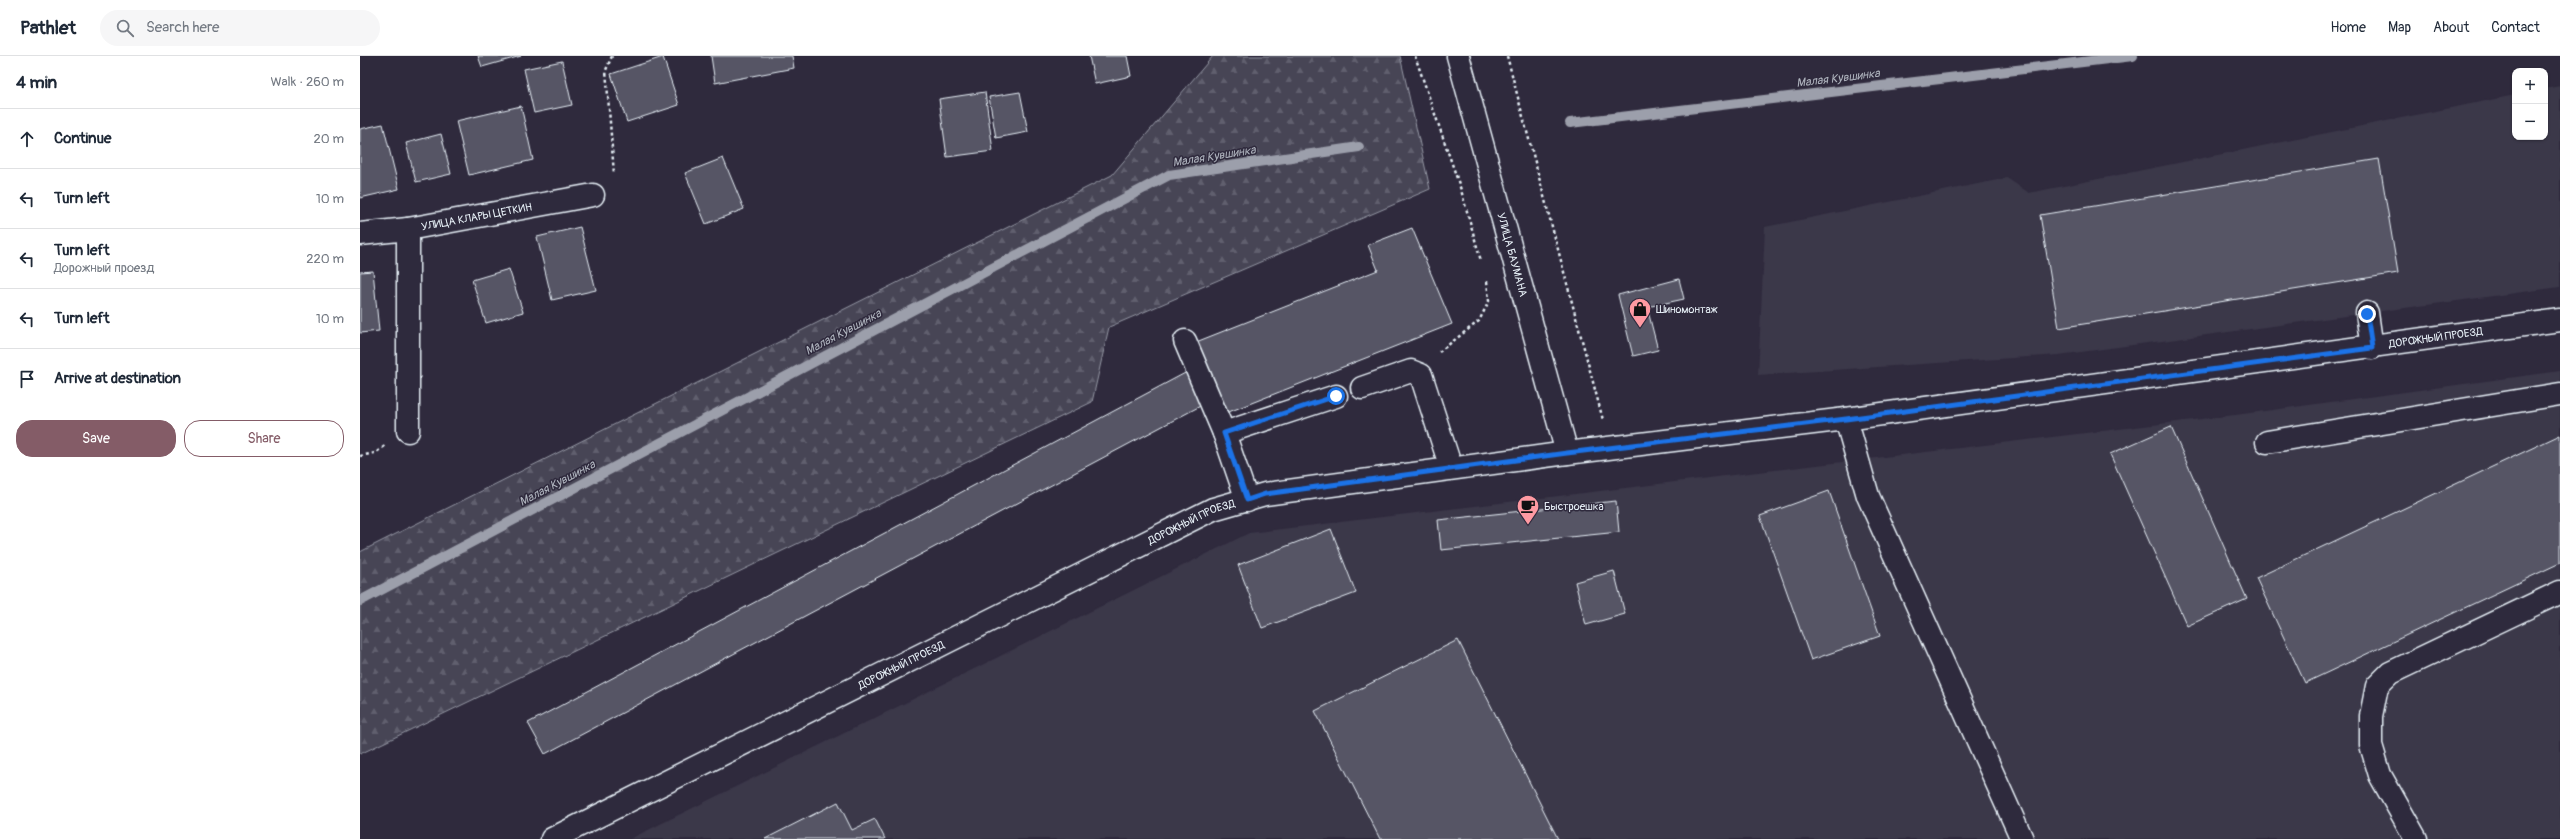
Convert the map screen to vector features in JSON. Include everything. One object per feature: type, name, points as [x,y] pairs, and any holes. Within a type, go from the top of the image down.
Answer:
[{"type":"street","name":"УЛИЦА БАУМАНА","points":[[1458,56],[1567,453]]},
{"type":"street","name":"УЛИЦА КЛАРЫ ЦЕТКИН","points":[[360,234],[408,229],[593,196]]},
{"type":"street","points":[[408,229],[408,431]]},
{"type":"street","points":[[2367,314],[2372,348]]},
{"type":"street","name":"ДОРОЖНЫЙ ПРОЕЗД","points":[[552,839],[1213,509],[1265,494],[1610,447],[1846,419],[2372,348],[2560,320]]},
{"type":"street","points":[[1185,341],[1224,433],[1247,500]]},
{"type":"street","points":[[1362,388],[1411,371],[1421,375],[1451,468]]},
{"type":"street","points":[[2267,442],[2560,394]]},
{"type":"street","points":[[1224,433],[1336,396]]},
{"type":"street","points":[[1846,419],[1868,496],[2022,839]]},
{"type":"street","points":[[2416,839],[2380,775],[2371,745],[2371,716],[2377,686],[2390,673],[2560,592]]},
{"type":"path","points":[[593,196],[610,182],[615,171],[606,70],[612,56]]},
{"type":"path","points":[[1415,56],[1461,190],[1483,266]]},
{"type":"path","points":[[1507,56],[1610,447]]},
{"type":"path","points":[[1411,371],[1443,350],[1479,320],[1489,301],[1485,274]]},
{"type":"shaded area","points":[[2560,86],[2560,287],[2059,355],[1758,375],[1765,227],[2007,178],[2029,193],[2512,96],[2512,140],[2548,140],[2548,88]]},
{"type":"shaded area","points":[[2560,371],[2560,839],[630,839],[1249,533],[2235,415]]},
{"type":"green space","points":[[1213,56],[1400,56],[1430,189],[1109,327],[1092,402],[360,754],[360,552],[1112,175]]},
{"type":"building","points":[[478,56],[521,56],[482,67]]},
{"type":"building","points":[[711,56],[792,56],[794,68],[715,83]]},
{"type":"building","points":[[1089,56],[1127,56],[1131,76],[1095,84]]},
{"type":"building","points":[[663,57],[679,105],[627,122],[611,74]]},
{"type":"building","points":[[562,61],[572,105],[534,113],[524,69]]},
{"type":"building","points":[[985,92],[993,151],[947,157],[939,99]]},
{"type":"building","points":[[1020,92],[1028,132],[996,138],[989,97]]},
{"type":"building","points":[[521,106],[533,160],[469,175],[456,121]]},
{"type":"building","points":[[383,124],[399,189],[360,198],[360,129]]},
{"type":"building","points":[[441,134],[451,174],[416,182],[406,143]]},
{"type":"building","points":[[723,158],[744,209],[706,224],[685,173]]},
{"type":"building","points":[[2379,159],[2398,273],[2059,328],[2040,215]]},
{"type":"building","points":[[580,227],[596,290],[552,300],[537,237]]},
{"type":"building","points":[[1412,228],[1452,324],[1221,415],[1191,344],[1378,270],[1368,245]]},
{"type":"building","points":[[509,269],[523,312],[486,323],[472,280]]},
{"type":"building","points":[[373,271],[379,331],[360,333],[360,272]]},
{"type":"building","name":"Шиномонтаж","points":[[1679,279],[1684,299],[1647,307],[1658,350],[1633,356],[1618,295]]},
{"type":"building","points":[[1189,371],[1206,403],[545,754],[528,723]]},
{"type":"building","points":[[2171,427],[2247,599],[2187,626],[2110,454]]},
{"type":"building","points":[[2560,435],[2560,563],[2305,683],[2256,578]]},
{"type":"building","points":[[1829,491],[1880,636],[1811,660],[1760,516]]},
{"type":"building","name":"Быстроешка","points":[[1616,501],[1619,532],[1441,550],[1438,520]]},
{"type":"building","points":[[1331,529],[1356,593],[1262,628],[1238,565]]},
{"type":"building","points":[[1614,571],[1625,614],[1586,625],[1575,582]]},
{"type":"building","points":[[1458,640],[1558,839],[1380,839],[1315,711]]},
{"type":"building","points":[[838,802],[852,830],[875,819],[885,839],[765,839]]},
{"type":"waterway","name":"Малая Кувшинка","points":[[1570,123],[2133,56]]},
{"type":"waterway","name":"Малая Кувшинка","points":[[360,601],[1169,175],[1359,147]]},
{"type":"place","name":"Шиномонтаж","points":[[1640,328]]},
{"type":"place","name":"Быстроешка","points":[[1528,526]]},
{"type":"route","points":[[1336,396],[1224,433],[1247,500],[1265,494],[1431,471],[1610,447],[1846,419],[2372,348],[2367,314]]}]
